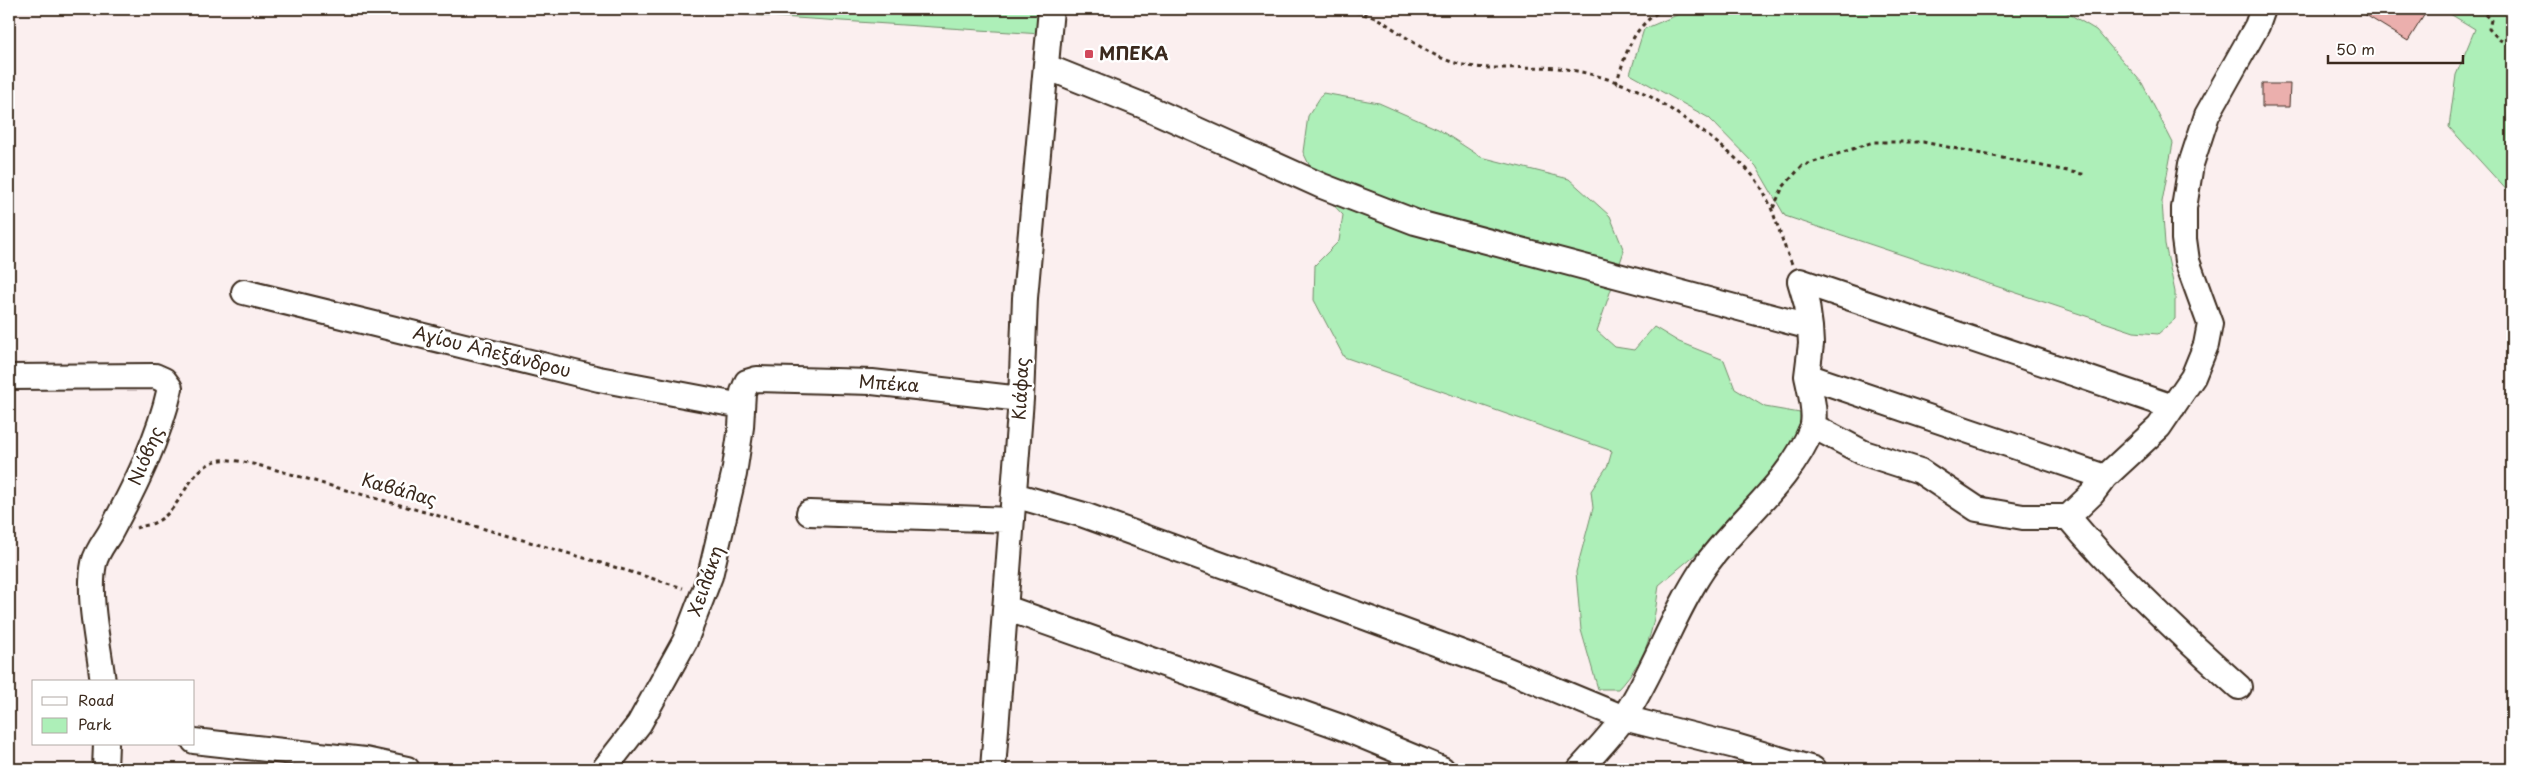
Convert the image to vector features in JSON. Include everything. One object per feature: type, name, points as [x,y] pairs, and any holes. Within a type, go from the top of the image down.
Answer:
[{"type":"street","name":"Κιάφας","points":[[993,769],[1014,495],[1025,298],[1051,9]]},
{"type":"street","points":[[1813,426],[1864,453],[1920,471],[1976,508],[2023,517],[2068,517],[2092,494],[2105,477],[2154,432],[2193,377],[2206,345],[2210,324],[2187,261],[2184,239],[2184,208],[2191,164],[2206,115],[2257,26],[2263,9]]},
{"type":"street","points":[[1047,66],[1144,106],[1322,186],[1415,222],[1810,326]]},
{"type":"street","points":[[1800,281],[2173,406]]},
{"type":"street","points":[[1580,769],[1624,718],[1687,594],[1704,567],[1803,448],[1813,426],[1812,402],[1807,376],[1811,344],[1810,326],[1800,281]]},
{"type":"street","name":"Αγίου Αλεξάνδρου","points":[[244,292],[599,378],[742,406]]},
{"type":"street","name":"Νιόβης","points":[[9,377],[155,376],[164,380],[170,388],[166,408],[146,460],[94,562],[92,578],[103,680]]},
{"type":"street","points":[[1807,376],[2105,477]]},
{"type":"street","name":"Μπέκα","points":[[757,379],[872,382],[1020,399]]},
{"type":"street","name":"Χειλάκη","points":[[604,769],[639,724],[685,641],[710,576],[727,508],[734,474],[744,386],[757,379]]},
{"type":"street","points":[[1014,495],[1084,515],[1354,613],[1503,668],[1624,718],[1735,746],[1813,769]]},
{"type":"street","points":[[809,514],[1012,520]]},
{"type":"street","points":[[2068,517],[2093,547],[2180,633],[2239,687]]},
{"type":"street","points":[[1006,608],[1332,724],[1442,769]]},
{"type":"street","points":[[195,741],[365,760],[407,769]]},
{"type":"street","points":[[105,769],[106,746]]},
{"type":"path","points":[[1348,9],[1378,19],[1418,48],[1458,64],[1491,68],[1558,68],[1644,93],[1692,125],[1739,161],[1757,180],[1773,208],[1789,258],[1800,281]]},
{"type":"path","points":[[1616,84],[1637,29],[1648,17],[1664,9]]},
{"type":"path","points":[[2482,9],[2491,20],[2490,29],[2500,40],[2512,46]]},
{"type":"path","points":[[1773,208],[1783,187],[1802,166],[1873,142],[1923,142],[2087,175]]},
{"type":"path","name":"Καβάλας","points":[[110,533],[156,522],[182,496],[197,471],[209,463],[223,459],[269,469],[426,512],[703,594]]},
{"type":"green space","points":[[658,9],[1042,9],[1041,34]]},
{"type":"green space","points":[[1691,9],[2061,9],[2096,30],[2142,83],[2173,143],[2162,202],[2165,244],[2175,292],[2175,319],[2158,334],[2134,332],[1785,216],[1756,166],[1709,118],[1630,74],[1644,29]]},
{"type":"green space","points":[[2442,9],[2512,9],[2512,196],[2449,127],[2456,75],[2475,29]]},
{"type":"green space","points":[[1323,93],[1379,103],[1438,129],[1481,157],[1569,179],[1610,216],[1624,251],[1597,331],[1615,347],[1634,350],[1654,327],[1679,342],[1724,360],[1735,389],[1765,407],[1800,413],[1800,432],[1778,469],[1728,527],[1659,585],[1655,615],[1648,641],[1637,665],[1618,689],[1598,689],[1581,630],[1576,572],[1593,508],[1591,491],[1608,465],[1612,451],[1344,357],[1314,300],[1315,265],[1339,241],[1343,215],[1323,194],[1303,152],[1308,116]]},
{"type":"building","points":[[2356,9],[2428,9],[2408,41]]},
{"type":"building","points":[[2262,84],[2290,84],[2289,107],[2262,107]]},
{"type":"place","name":"ΜΠΕΚΑ","points":[[1089,54]]}]
